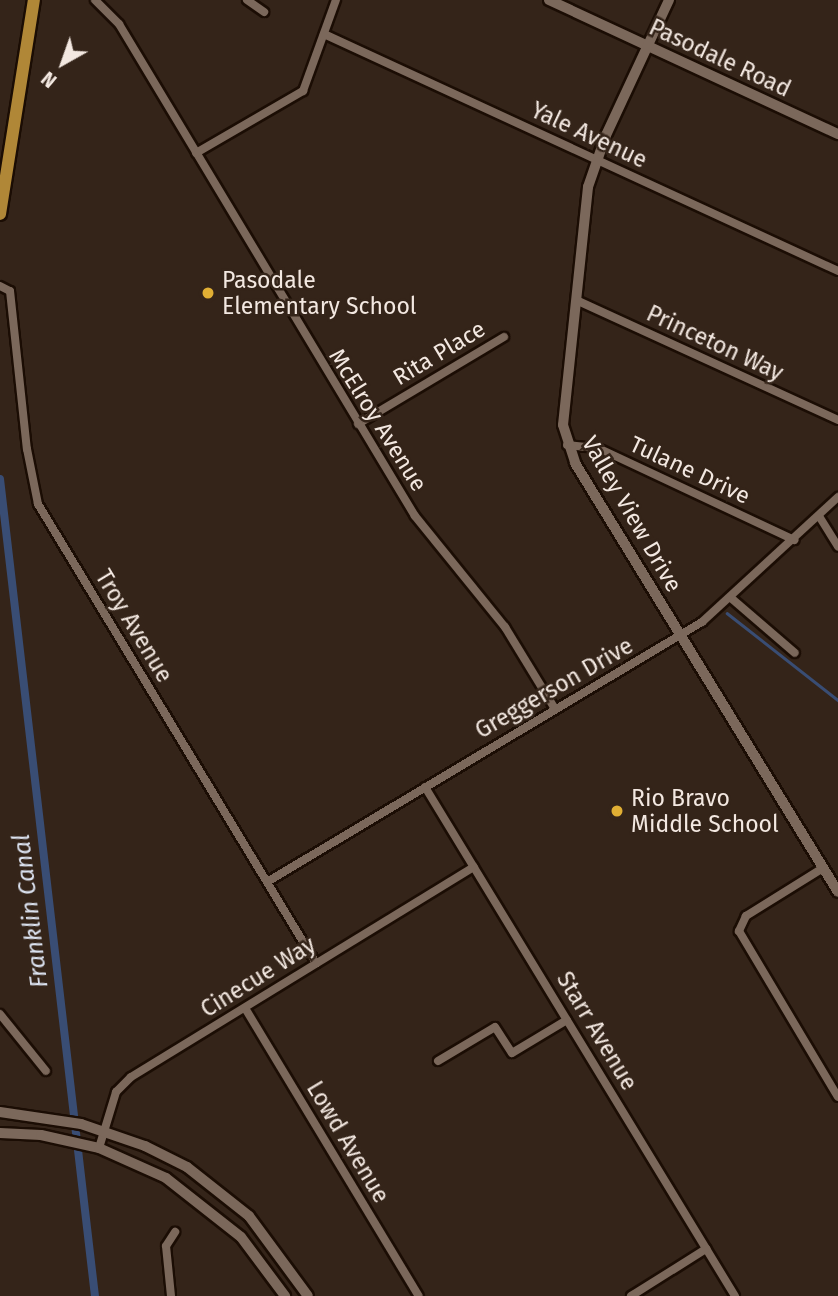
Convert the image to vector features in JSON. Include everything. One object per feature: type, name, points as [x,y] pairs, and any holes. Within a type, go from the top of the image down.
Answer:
[{"type":"main road","points":[[0,214],[34,0]]},
{"type":"main road","points":[[0,1112],[81,1124],[103,1130],[166,1156],[232,1200],[277,1248],[308,1296]]},
{"type":"main road","points":[[0,1133],[61,1139],[99,1148],[166,1178],[206,1206],[241,1237],[285,1296]]},
{"type":"street","name":"McElroy Avenue","points":[[95,0],[119,24],[415,516],[505,627],[555,709]]},
{"type":"street","points":[[247,0],[264,12]]},
{"type":"street","points":[[196,153],[299,93],[313,67],[336,0]]},
{"type":"street","name":"Pasodale Road","points":[[548,0],[838,134]]},
{"type":"street","name":"Valley View Drive","points":[[669,0],[596,160],[588,187],[562,401],[567,445],[823,868],[834,878],[838,892]]},
{"type":"street","name":"Yale Avenue","points":[[324,34],[838,271]]},
{"type":"street","name":"Troy Avenue","points":[[0,286],[10,291],[27,449],[38,504],[316,963]]},
{"type":"street","name":"Princeton Way","points":[[576,300],[838,420]]},
{"type":"street","name":"Rita Place","points":[[358,424],[503,337]]},
{"type":"street","name":"Tulane Drive","points":[[567,445],[598,448],[794,540]]},
{"type":"street","name":"Greggerson Drive","points":[[267,882],[682,635],[732,598],[838,497]]},
{"type":"street","points":[[819,516],[838,547]]},
{"type":"street","points":[[732,598],[795,653]]},
{"type":"street","name":"Starr Avenue","points":[[425,787],[734,1296]]},
{"type":"street","name":"Cinecue Way","points":[[99,1148],[103,1130],[121,1085],[474,867]]},
{"type":"street","points":[[823,868],[746,916],[739,931],[838,1097]]},
{"type":"street","name":"Lowd Avenue","points":[[245,1009],[419,1296]]},
{"type":"street","points":[[0,1014],[46,1071]]},
{"type":"street","points":[[438,1060],[495,1027],[512,1053],[567,1020]]},
{"type":"street","points":[[171,1296],[166,1246],[175,1232]]},
{"type":"street","points":[[631,1296],[706,1249]]},
{"type":"waterway","name":"Franklin Canal","points":[[0,479],[95,1296]]},
{"type":"waterway","points":[[727,613],[838,700]]},
{"type":"place","name":"Pasodale Elementary School","points":[[208,293]]},
{"type":"place","name":"Rio Bravo Middle School","points":[[617,811]]}]
